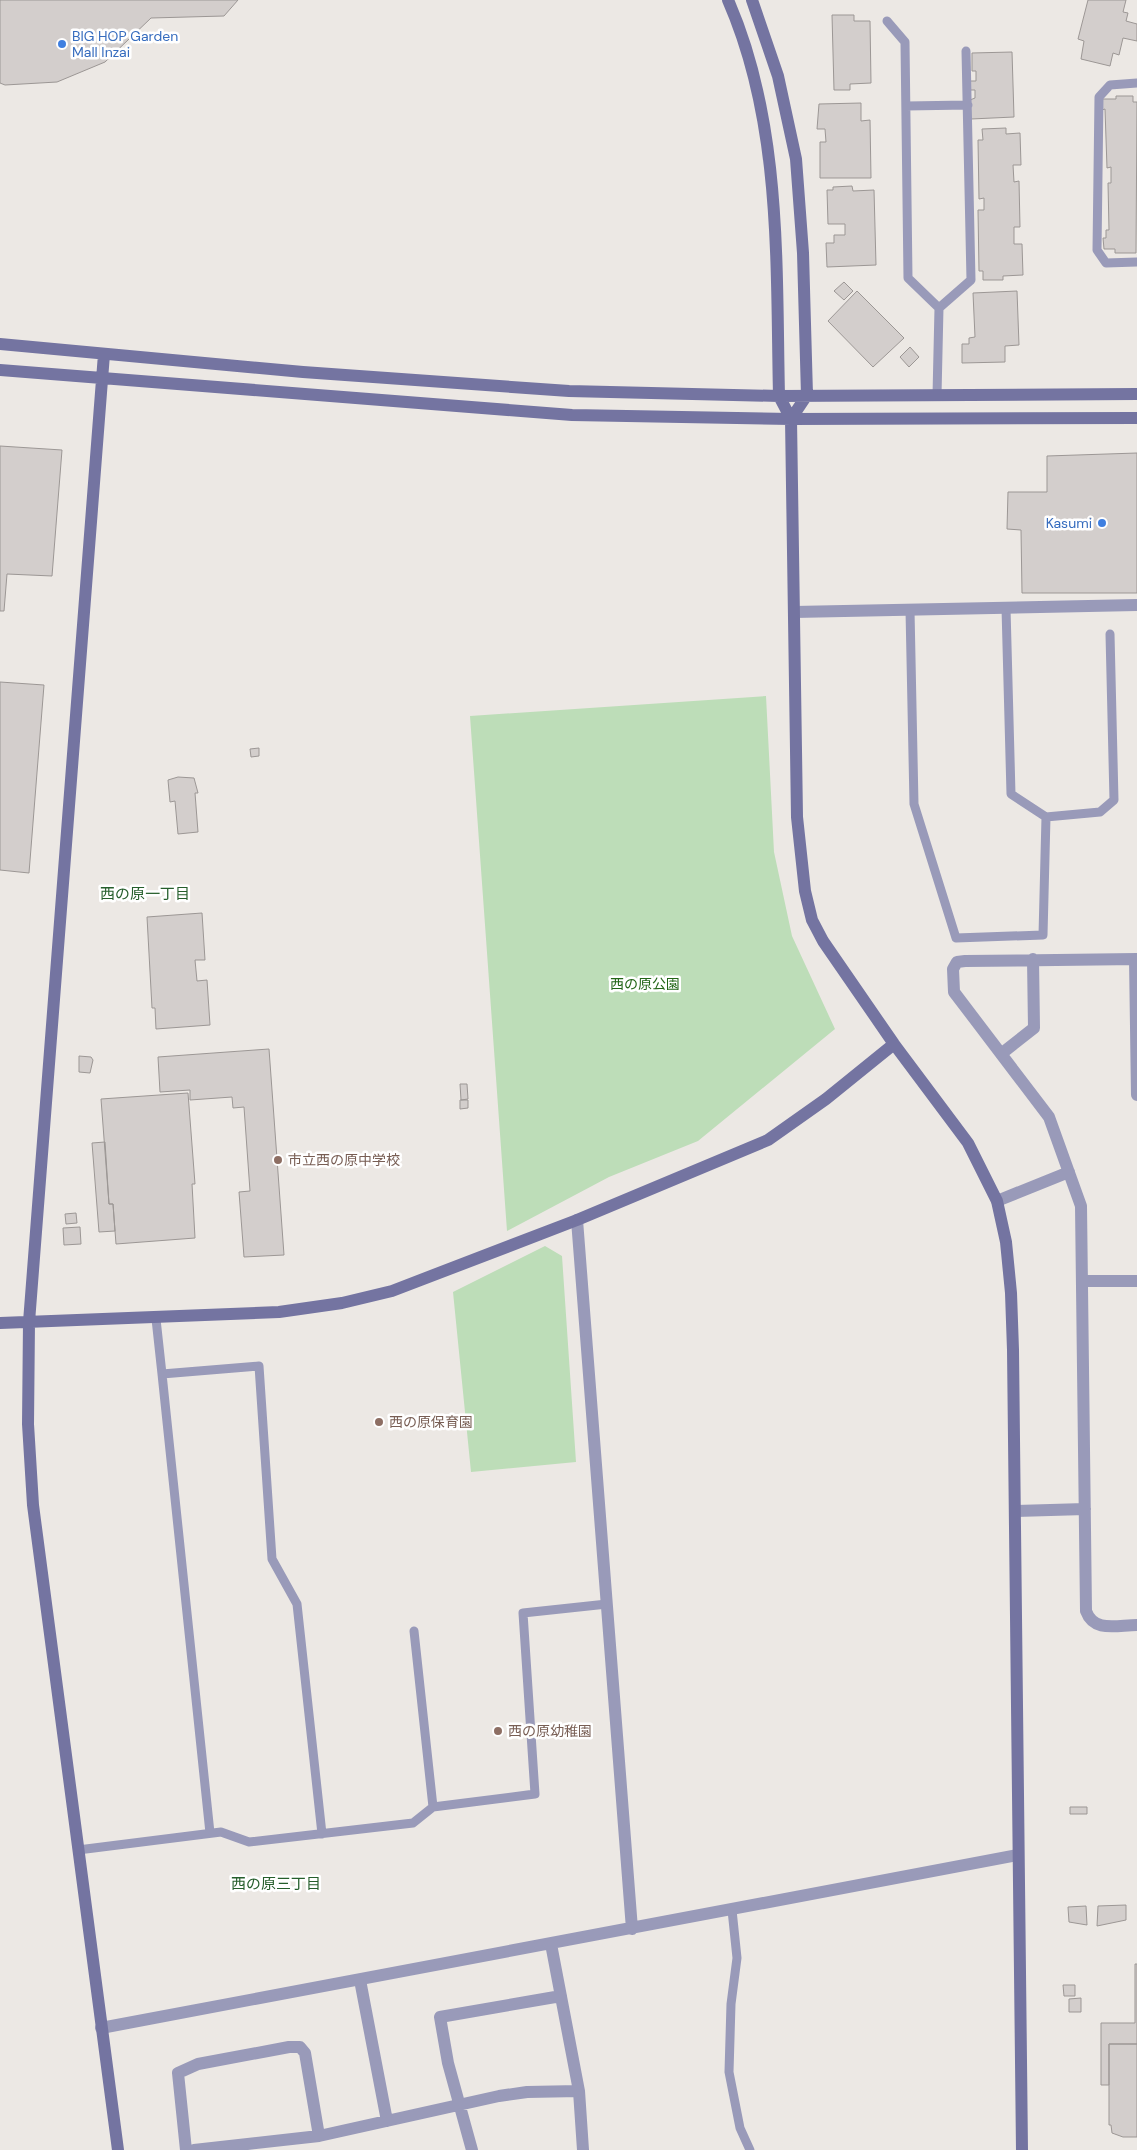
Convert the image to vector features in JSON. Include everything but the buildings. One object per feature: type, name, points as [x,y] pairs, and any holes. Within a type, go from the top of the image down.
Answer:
[{"type":"street","points":[[728,0],[738,24],[755,82],[771,174],[779,396],[791,418],[797,817],[805,891],[812,920],[823,941],[894,1044],[968,1142],[997,1201],[1006,1242],[1012,1293],[1022,2150]]},
{"type":"street","points":[[752,0],[778,76],[796,159],[803,252],[808,396],[791,418]]},
{"type":"street","points":[[0,344],[304,372],[569,391],[779,396],[1137,394]]},
{"type":"street","points":[[104,354],[29,1322],[28,1424],[31,1481],[118,2150]]},
{"type":"street","points":[[0,370],[572,414],[791,418],[1137,418]]},
{"type":"street","points":[[794,612],[1137,605]]},
{"type":"street","points":[[1001,1054],[1034,1028],[1033,959]]},
{"type":"street","points":[[1137,1095],[1136,959],[1033,959],[957,962],[953,970],[954,992],[1049,1117],[1081,1206],[1086,1611],[1089,1620],[1096,1626],[1137,1625]]},
{"type":"street","points":[[0,1323],[156,1319],[279,1312],[359,1299],[392,1291],[577,1220],[768,1140],[826,1100],[894,1044]]},
{"type":"street","points":[[997,1201],[1069,1172]]},
{"type":"street","points":[[577,1220],[632,1929]]},
{"type":"street","points":[[1082,1282],[1137,1281]]},
{"type":"street","points":[[1014,1511],[1085,1510]]},
{"type":"street","points":[[101,2028],[632,1929],[1018,1854]]},
{"type":"street","points":[[551,1944],[578,2091],[583,2150]]},
{"type":"street","points":[[360,1980],[388,2121]]},
{"type":"street","points":[[472,2150],[448,2063],[440,2017],[561,1996]]},
{"type":"street","points":[[186,2150],[178,2073],[198,2064],[289,2048],[300,2047],[305,2053],[319,2136]]},
{"type":"street","points":[[194,2150],[319,2136],[527,2092],[578,2091]]},
{"type":"lane","points":[[887,21],[905,42],[908,278],[939,308],[937,395]]},
{"type":"lane","points":[[939,308],[971,280],[966,51]]},
{"type":"lane","points":[[1137,83],[1110,85],[1099,97],[1098,250],[1106,263],[1137,262]]},
{"type":"lane","points":[[906,106],[968,105]]},
{"type":"lane","points":[[1006,608],[1011,794],[1046,817],[1100,812],[1114,800],[1110,634]]},
{"type":"lane","points":[[910,610],[914,804],[956,938],[1043,935],[1046,817]]},
{"type":"lane","points":[[156,1319],[210,1833]]},
{"type":"lane","points":[[162,1374],[259,1366],[272,1558],[297,1604],[322,1834]]},
{"type":"lane","points":[[78,1850],[220,1832],[249,1842],[412,1823],[433,1808],[535,1794],[522,1612],[606,1604]]},
{"type":"lane","points":[[414,1630],[433,1808]]},
{"type":"lane","points":[[732,1910],[738,1958],[731,2004],[729,2072],[740,2128],[750,2150]]},
{"type":"green space","name":"西の原公園","points":[[766,696],[774,852],[792,936],[835,1029],[698,1141],[609,1177],[507,1231],[470,716]]},
{"type":"green space","points":[[545,1246],[562,1256],[576,1462],[471,1472],[453,1292]]},
{"type":"place","name":"BIG HOP Garden Mall Inzai","points":[[62,44]]},
{"type":"place","name":"Kasumi","points":[[1102,523]]},
{"type":"place","name":"市立西の原中学校","points":[[278,1160]]},
{"type":"place","name":"西の原保育園","points":[[379,1422]]},
{"type":"place","name":"西の原幼稚園","points":[[498,1731]]},
{"type":"district","name":"西の原一丁目","points":[[145,894]]},
{"type":"district","name":"西の原三丁目","points":[[276,1884]]}]
